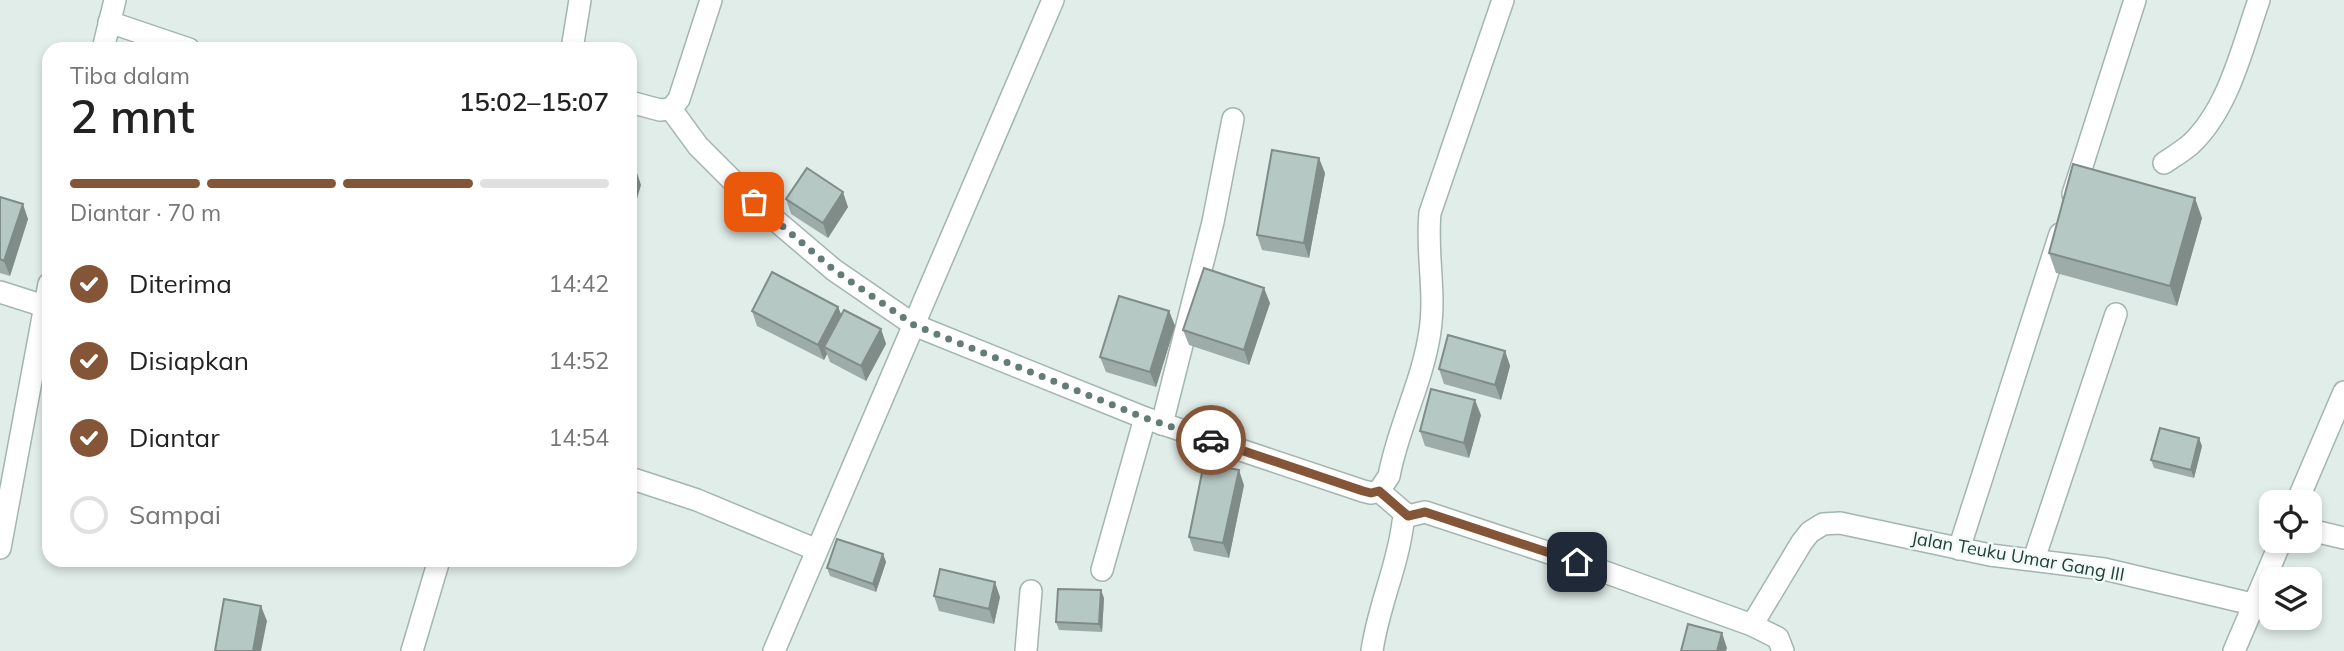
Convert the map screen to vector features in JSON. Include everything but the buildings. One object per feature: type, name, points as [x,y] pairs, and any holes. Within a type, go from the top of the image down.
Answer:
[{"type":"street","points":[[105,42],[115,0]]},
{"type":"street","points":[[573,42],[580,0]]},
{"type":"street","points":[[637,104],[660,110],[671,109],[679,99],[711,0]]},
{"type":"street","points":[[774,651],[1053,0]]},
{"type":"street","points":[[671,109],[698,146],[754,202],[834,270],[914,325],[1154,421],[1371,493],[1379,491],[1389,476],[1430,332],[1430,212],[1503,0]]},
{"type":"street","points":[[1959,549],[2135,0]]},
{"type":"street","points":[[2164,163],[2191,144],[2208,123],[2224,96],[2259,0]]},
{"type":"street","points":[[109,22],[168,42]]},
{"type":"street","points":[[1102,570],[1154,421],[1213,222],[1233,119]]},
{"type":"street","points":[[0,292],[42,305]]},
{"type":"street","points":[[2034,559],[2116,314]]},
{"type":"street","points":[[0,548],[5,487],[42,356]]},
{"type":"street","points":[[2302,490],[2344,392]]},
{"type":"street","points":[[637,480],[697,500],[817,550]]},
{"type":"street","points":[[1379,491],[1408,516]]},
{"type":"street","points":[[1372,651],[1378,616],[1392,575],[1404,522],[1408,516],[1425,512],[1577,562],[1752,625],[1778,638],[1783,651]]},
{"type":"street","name":"Jalan Teuku Umar Gang III","points":[[1752,625],[1802,542],[1823,523],[1864,527],[1959,549],[2104,569],[2252,604]]},
{"type":"street","points":[[2322,533],[2344,538]]},
{"type":"street","points":[[2234,651],[2275,553]]},
{"type":"street","points":[[412,651],[437,567]]},
{"type":"street","points":[[1026,651],[1031,591]]},
{"type":"way so far","points":[[754,202],[834,270],[914,325],[1145,418],[1211,440]]},
{"type":"route","points":[[1211,440],[1363,491],[1379,491],[1408,516],[1425,512],[1577,562]]}]
